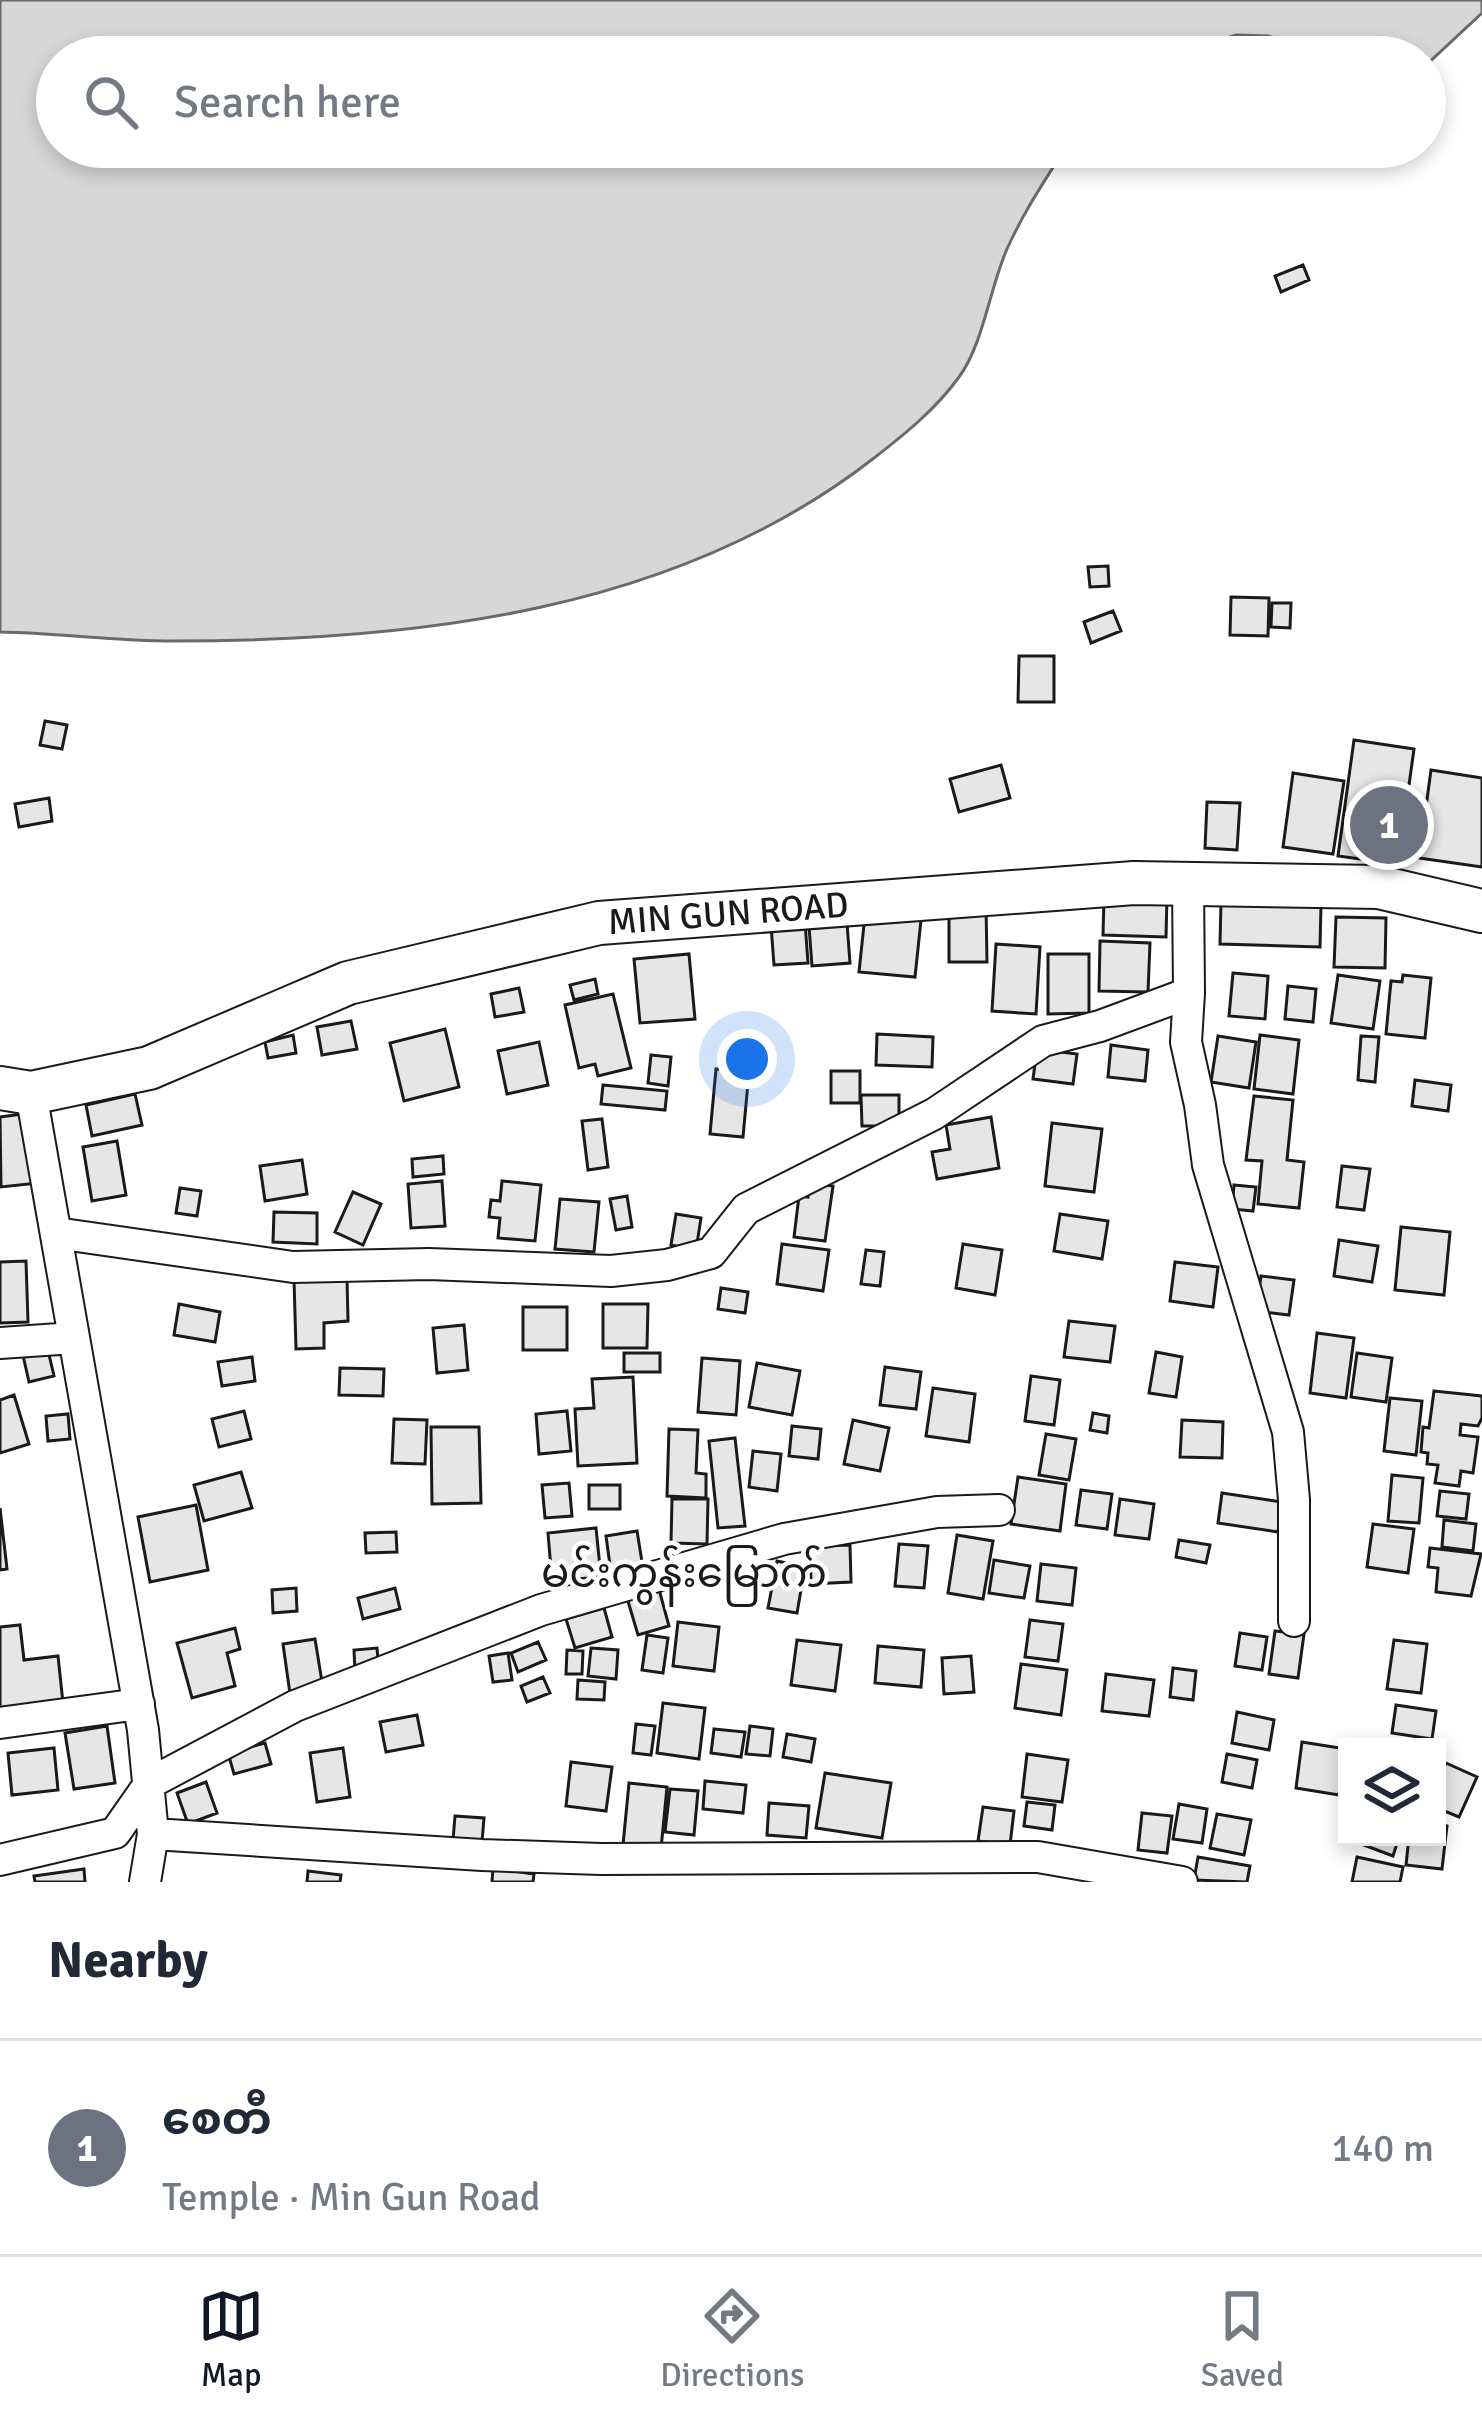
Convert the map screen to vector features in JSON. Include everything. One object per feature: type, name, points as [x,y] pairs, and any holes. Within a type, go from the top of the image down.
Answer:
[{"type":"street","name":"MIN GUN ROAD","points":[[16,1090],[149,1068],[348,982],[599,923],[1134,883],[1378,887],[1482,911]]},
{"type":"street","points":[[1188,884],[1186,1042],[1208,1165],[1288,1432],[1294,1500],[1294,1621]]},
{"type":"street","points":[[56,1233],[292,1267],[429,1264],[611,1271],[667,1265],[711,1252],[746,1209],[934,1114],[1043,1041],[1189,993]]},
{"type":"street","points":[[16,1090],[56,1233],[139,1704],[153,1834],[145,1882]]},
{"type":"street","points":[[0,1343],[74,1337]]},
{"type":"street","points":[[0,1860],[115,1833],[150,1783],[295,1706],[541,1610],[784,1539],[937,1512],[999,1510]]},
{"type":"street","points":[[0,1723],[139,1704]]},
{"type":"street","points":[[153,1834],[553,1858],[1038,1857],[1182,1882]]},
{"type":"shaded area","points":[[0,0],[1482,0],[1482,13],[1446,46],[1446,36],[36,36],[36,168],[1053,168],[1007,249],[967,364],[930,410],[874,458],[797,510],[715,552],[629,584],[449,624],[357,634],[173,641],[0,632]]},
{"type":"building","points":[[1303,265],[1309,280],[1281,292],[1275,276]]},
{"type":"building","points":[[1108,566],[1109,586],[1090,587],[1088,567]]},
{"type":"building","points":[[1231,597],[1269,598],[1268,636],[1230,635]]},
{"type":"building","points":[[1272,603],[1291,603],[1290,628],[1271,627]]},
{"type":"building","points":[[1113,611],[1121,631],[1091,643],[1084,622]]},
{"type":"building","points":[[1019,656],[1054,656],[1054,702],[1018,702]]},
{"type":"building","points":[[45,721],[67,725],[62,749],[40,745]]},
{"type":"building","points":[[1354,740],[1414,749],[1398,864],[1338,856]]},
{"type":"building","points":[[1001,765],[1010,798],[959,812],[950,779]]},
{"type":"building","points":[[1431,770],[1482,778],[1482,867],[1419,858]]},
{"type":"building","points":[[1293,773],[1344,781],[1333,854],[1283,847]]},
{"type":"building","points":[[49,798],[52,821],[19,827],[15,804]]},
{"type":"building","points":[[1207,802],[1240,803],[1237,850],[1205,848]]},
{"type":"building","points":[[1104,896],[1167,897],[1166,937],[1103,935]]},
{"type":"building","points":[[1221,902],[1321,905],[1320,947],[1220,944]]},
{"type":"building","points":[[949,905],[986,905],[987,962],[949,962]]},
{"type":"building","points":[[846,910],[850,963],[812,966],[808,913]]},
{"type":"building","points":[[865,915],[921,920],[915,977],[859,972]]},
{"type":"building","points":[[1336,917],[1386,918],[1385,968],[1334,967]]},
{"type":"building","points":[[805,922],[808,963],[774,965],[771,925]]},
{"type":"building","points":[[1100,941],[1150,943],[1148,992],[1099,991]]},
{"type":"building","points":[[996,944],[1040,947],[1036,1014],[992,1011]]},
{"type":"building","points":[[689,954],[695,1019],[640,1023],[634,959]]},
{"type":"building","points":[[1048,954],[1089,954],[1089,1013],[1048,1014]]},
{"type":"building","points":[[1233,973],[1268,976],[1265,1019],[1229,1016]]},
{"type":"building","points":[[1338,975],[1380,981],[1373,1029],[1331,1023]]},
{"type":"building","points":[[1403,975],[1431,978],[1425,1038],[1386,1034],[1391,981],[1402,982]]},
{"type":"building","points":[[595,979],[598,994],[574,1000],[570,985]]},
{"type":"building","points":[[1288,986],[1316,989],[1313,1022],[1285,1019]]},
{"type":"building","points":[[519,988],[524,1012],[495,1017],[491,994]]},
{"type":"building","points":[[613,994],[631,1068],[598,1076],[595,1064],[579,1068],[565,1005]]},
{"type":"building","points":[[351,1021],[357,1049],[322,1055],[317,1027]]},
{"type":"building","points":[[445,1029],[459,1087],[404,1101],[390,1043]]},
{"type":"building","points":[[877,1034],[933,1037],[932,1067],[876,1065]]},
{"type":"building","points":[[293,1035],[296,1053],[268,1058],[265,1042]]},
{"type":"building","points":[[1260,1035],[1299,1040],[1293,1094],[1254,1089]]},
{"type":"building","points":[[1218,1036],[1256,1042],[1249,1088],[1211,1082]]},
{"type":"building","points":[[1361,1036],[1379,1037],[1375,1082],[1358,1080]]},
{"type":"building","points":[[539,1042],[548,1085],[507,1094],[498,1051]]},
{"type":"building","points":[[1111,1045],[1148,1050],[1145,1081],[1108,1077]]},
{"type":"building","points":[[1037,1049],[1077,1054],[1073,1084],[1033,1079]]},
{"type":"building","points":[[651,1055],[671,1057],[668,1086],[648,1083]]},
{"type":"building","points":[[716,1069],[749,1072],[743,1137],[710,1134]]},
{"type":"building","points":[[831,1071],[860,1071],[860,1103],[831,1103]]},
{"type":"building","points":[[1415,1080],[1451,1085],[1448,1111],[1412,1106]]},
{"type":"building","points":[[603,1085],[667,1091],[665,1110],[601,1104]]},
{"type":"building","points":[[135,1094],[142,1125],[92,1136],[86,1105]]},
{"type":"building","points":[[861,1095],[899,1095],[899,1126],[862,1126]]},
{"type":"building","points":[[1254,1096],[1293,1100],[1287,1160],[1304,1162],[1299,1208],[1258,1204],[1262,1161],[1246,1160]]},
{"type":"building","points":[[30,1113],[38,1183],[1,1187],[0,1117]]},
{"type":"building","points":[[991,1117],[999,1168],[937,1179],[932,1152],[950,1149],[946,1125]]},
{"type":"building","points":[[602,1119],[608,1167],[588,1170],[582,1121]]},
{"type":"building","points":[[1052,1123],[1102,1129],[1094,1192],[1045,1186]]},
{"type":"building","points":[[117,1141],[126,1195],[92,1201],[83,1147]]},
{"type":"building","points":[[443,1156],[444,1174],[413,1177],[412,1159]]},
{"type":"building","points":[[302,1160],[307,1194],[265,1201],[260,1166]]},
{"type":"building","points":[[1342,1166],[1370,1169],[1364,1210],[1337,1207]]},
{"type":"building","points":[[442,1181],[445,1226],[411,1228],[408,1184]]},
{"type":"building","points":[[502,1181],[541,1185],[535,1241],[498,1238],[500,1218],[489,1217],[491,1200],[500,1201]]},
{"type":"building","points":[[809,1183],[833,1186],[825,1241],[794,1237],[799,1196],[808,1197]]},
{"type":"building","points":[[1234,1185],[1256,1187],[1253,1211],[1232,1209]]},
{"type":"building","points":[[180,1188],[201,1191],[197,1216],[176,1213]]},
{"type":"building","points":[[353,1192],[381,1204],[363,1245],[335,1232]]},
{"type":"building","points":[[627,1196],[632,1227],[616,1230],[610,1199]]},
{"type":"building","points":[[560,1199],[599,1202],[594,1252],[555,1249]]},
{"type":"building","points":[[274,1212],[317,1213],[317,1244],[273,1242]]},
{"type":"building","points":[[676,1214],[701,1218],[696,1250],[671,1245]]},
{"type":"building","points":[[1060,1214],[1108,1221],[1102,1259],[1054,1251]]},
{"type":"building","points":[[1401,1227],[1450,1232],[1444,1295],[1395,1290]]},
{"type":"building","points":[[1339,1240],[1378,1246],[1372,1282],[1334,1276]]},
{"type":"building","points":[[782,1244],[829,1250],[823,1291],[777,1284]]},
{"type":"building","points":[[963,1244],[1002,1250],[995,1295],[956,1288]]},
{"type":"building","points":[[866,1250],[884,1252],[880,1286],[861,1284]]},
{"type":"building","points":[[26,1261],[28,1322],[0,1323],[0,1262]]},
{"type":"building","points":[[1175,1262],[1218,1267],[1213,1307],[1170,1301]]},
{"type":"building","points":[[1261,1276],[1294,1280],[1289,1315],[1256,1311]]},
{"type":"building","points":[[347,1278],[348,1321],[324,1323],[324,1348],[296,1349],[294,1280]]},
{"type":"building","points":[[721,1288],[748,1292],[745,1313],[718,1309]]},
{"type":"building","points":[[179,1304],[220,1312],[215,1342],[174,1335]]},
{"type":"building","points":[[603,1304],[648,1304],[647,1348],[603,1348]]},
{"type":"building","points":[[523,1307],[567,1307],[567,1350],[523,1350]]},
{"type":"building","points":[[1069,1321],[1115,1326],[1110,1362],[1064,1357]]},
{"type":"building","points":[[464,1325],[468,1370],[437,1373],[433,1328]]},
{"type":"building","points":[[1317,1333],[1354,1338],[1346,1398],[1310,1393]]},
{"type":"building","points":[[47,1346],[54,1376],[29,1382],[22,1351]]},
{"type":"building","points":[[1156,1352],[1182,1357],[1176,1397],[1149,1393]]},
{"type":"building","points":[[624,1353],[660,1353],[660,1372],[624,1372]]},
{"type":"building","points":[[1357,1353],[1392,1358],[1386,1402],[1351,1397]]},
{"type":"building","points":[[252,1357],[255,1381],[222,1386],[218,1362]]},
{"type":"building","points":[[702,1358],[740,1361],[736,1415],[698,1412]]},
{"type":"building","points":[[757,1363],[800,1371],[792,1415],[749,1407]]},
{"type":"building","points":[[885,1367],[921,1372],[916,1409],[880,1405]]},
{"type":"building","points":[[340,1368],[384,1369],[383,1396],[339,1395]]},
{"type":"building","points":[[1031,1376],[1060,1380],[1054,1425],[1025,1421]]},
{"type":"building","points":[[633,1377],[637,1463],[578,1466],[575,1409],[594,1408],[592,1379]]},
{"type":"building","points":[[933,1388],[975,1394],[969,1442],[926,1436]]},
{"type":"building","points":[[1434,1391],[1482,1396],[1478,1426],[1461,1424],[1460,1435],[1478,1437],[1473,1473],[1461,1471],[1459,1486],[1435,1483],[1438,1465],[1427,1464],[1428,1453],[1421,1452]]},
{"type":"building","points":[[14,1395],[29,1444],[0,1453],[0,1400]]},
{"type":"building","points":[[1390,1398],[1422,1401],[1416,1455],[1384,1451]]},
{"type":"building","points":[[244,1411],[251,1439],[219,1447],[212,1419]]},
{"type":"building","points":[[567,1411],[571,1451],[539,1454],[536,1414]]},
{"type":"building","points":[[1093,1413],[1109,1416],[1107,1433],[1090,1430]]},
{"type":"building","points":[[68,1414],[70,1439],[48,1441],[46,1416]]},
{"type":"building","points":[[394,1419],[427,1420],[425,1464],[392,1463]]},
{"type":"building","points":[[853,1420],[889,1428],[880,1471],[844,1464]]},
{"type":"building","points":[[1182,1420],[1223,1422],[1222,1458],[1180,1457]]},
{"type":"building","points":[[792,1426],[821,1429],[818,1459],[789,1456]]},
{"type":"building","points":[[431,1427],[479,1427],[481,1503],[432,1504]]},
{"type":"building","points":[[669,1429],[698,1430],[696,1473],[706,1474],[706,1498],[667,1496]]},
{"type":"building","points":[[1046,1434],[1076,1439],[1069,1480],[1039,1475]]},
{"type":"building","points":[[735,1438],[745,1526],[718,1528],[709,1441]]},
{"type":"building","points":[[753,1451],[781,1454],[777,1491],[749,1487]]},
{"type":"building","points":[[241,1472],[252,1508],[204,1521],[194,1485]]},
{"type":"building","points":[[1392,1475],[1423,1478],[1419,1523],[1388,1521]]},
{"type":"building","points":[[1018,1477],[1066,1484],[1060,1531],[1011,1524]]},
{"type":"building","points":[[569,1483],[572,1516],[545,1518],[542,1485]]},
{"type":"building","points":[[589,1485],[620,1485],[620,1509],[589,1509]]},
{"type":"building","points":[[1081,1490],[1112,1494],[1107,1529],[1076,1525]]},
{"type":"building","points":[[1440,1491],[1469,1494],[1466,1519],[1437,1516]]},
{"type":"building","points":[[1222,1493],[1282,1502],[1278,1532],[1218,1523]]},
{"type":"building","points":[[672,1499],[708,1499],[707,1544],[671,1543]]},
{"type":"building","points":[[1120,1499],[1154,1504],[1149,1539],[1115,1535]]},
{"type":"building","points":[[196,1505],[208,1570],[150,1582],[138,1517]]},
{"type":"building","points":[[0,1508],[7,1569],[0,1570]]},
{"type":"building","points":[[1444,1520],[1476,1524],[1473,1551],[1442,1547]]},
{"type":"building","points":[[1373,1524],[1414,1529],[1408,1573],[1367,1567]]},
{"type":"building","points":[[596,1528],[601,1577],[552,1581],[548,1533]]},
{"type":"building","points":[[637,1531],[643,1568],[611,1573],[606,1536]]},
{"type":"building","points":[[396,1532],[397,1552],[366,1553],[365,1533]]},
{"type":"building","points":[[957,1535],[993,1541],[983,1599],[948,1593]]},
{"type":"building","points":[[1179,1540],[1210,1545],[1206,1563],[1176,1557]]},
{"type":"building","points":[[899,1544],[928,1546],[924,1588],[895,1586]]},
{"type":"building","points":[[850,1545],[851,1582],[811,1584],[810,1546]]},
{"type":"building","points":[[1430,1548],[1481,1554],[1471,1596],[1436,1592],[1438,1568],[1428,1567]]},
{"type":"building","points":[[994,1560],[1030,1566],[1024,1598],[989,1593]]},
{"type":"building","points":[[777,1561],[805,1567],[797,1613],[768,1608]]},
{"type":"building","points":[[1041,1564],[1076,1568],[1072,1605],[1037,1601]]},
{"type":"building","points":[[657,1582],[669,1626],[638,1635],[625,1591]]},
{"type":"building","points":[[296,1588],[297,1611],[273,1613],[272,1590]]},
{"type":"building","points":[[395,1588],[400,1609],[363,1619],[358,1598]]},
{"type":"building","points":[[604,1608],[612,1637],[575,1648],[566,1619]]},
{"type":"building","points":[[1030,1620],[1063,1624],[1058,1661],[1025,1657]]},
{"type":"building","points":[[678,1622],[719,1627],[714,1671],[673,1666]]},
{"type":"building","points":[[20,1625],[24,1660],[58,1656],[63,1703],[0,1710],[0,1627]]},
{"type":"building","points":[[235,1628],[240,1649],[227,1653],[235,1686],[192,1698],[177,1643]]},
{"type":"building","points":[[1275,1631],[1304,1634],[1298,1678],[1269,1674]]},
{"type":"building","points":[[1240,1633],[1267,1637],[1262,1670],[1235,1666]]},
{"type":"building","points":[[647,1635],[668,1638],[663,1673],[642,1670]]},
{"type":"building","points":[[315,1639],[323,1688],[290,1694],[283,1644]]},
{"type":"building","points":[[797,1640],[841,1645],[835,1691],[791,1685]]},
{"type":"building","points":[[1394,1640],[1427,1644],[1421,1693],[1387,1689]]},
{"type":"building","points":[[538,1642],[546,1660],[518,1672],[511,1653]]},
{"type":"building","points":[[878,1646],[924,1650],[921,1687],[875,1683]]},
{"type":"building","points":[[377,1648],[379,1670],[355,1672],[354,1650]]},
{"type":"building","points":[[591,1648],[618,1650],[616,1679],[588,1676]]},
{"type":"building","points":[[567,1650],[583,1651],[582,1674],[566,1674]]},
{"type":"building","points":[[508,1653],[512,1680],[493,1682],[489,1656]]},
{"type":"building","points":[[971,1656],[974,1692],[944,1694],[942,1658]]},
{"type":"building","points":[[1021,1664],[1067,1670],[1061,1715],[1015,1708]]},
{"type":"building","points":[[1173,1668],[1196,1671],[1193,1700],[1170,1697]]},
{"type":"building","points":[[1106,1674],[1154,1680],[1149,1716],[1102,1711]]},
{"type":"building","points":[[543,1677],[550,1693],[527,1702],[521,1686]]},
{"type":"building","points":[[578,1680],[605,1682],[604,1700],[577,1699]]},
{"type":"building","points":[[663,1703],[705,1708],[699,1759],[657,1753]]},
{"type":"building","points":[[1396,1705],[1436,1711],[1432,1738],[1392,1733]]},
{"type":"building","points":[[1237,1712],[1274,1720],[1269,1750],[1232,1743]]},
{"type":"building","points":[[417,1715],[423,1745],[386,1752],[380,1722]]},
{"type":"building","points":[[636,1724],[655,1726],[651,1755],[633,1753]]},
{"type":"building","points":[[107,1726],[115,1783],[74,1789],[65,1733]]},
{"type":"building","points":[[750,1726],[773,1729],[770,1756],[746,1754]]},
{"type":"building","points":[[714,1729],[745,1732],[741,1757],[711,1753]]},
{"type":"building","points":[[787,1734],[815,1739],[811,1762],[783,1757]]},
{"type":"building","points":[[1302,1742],[1338,1748],[1338,1795],[1296,1788]]},
{"type":"building","points":[[265,1743],[271,1764],[234,1774],[228,1753]]},
{"type":"building","points":[[54,1748],[58,1790],[12,1795],[8,1753]]},
{"type":"building","points":[[343,1748],[350,1797],[317,1802],[310,1753]]},
{"type":"building","points":[[1027,1754],[1068,1760],[1062,1802],[1022,1797]]},
{"type":"building","points":[[1227,1754],[1257,1760],[1252,1788],[1222,1782]]},
{"type":"building","points":[[571,1762],[612,1767],[606,1811],[566,1806]]},
{"type":"building","points":[[1446,1763],[1477,1777],[1459,1817],[1446,1812]]},
{"type":"building","points":[[825,1773],[891,1783],[882,1838],[816,1828]]},
{"type":"building","points":[[705,1781],[746,1785],[743,1813],[703,1809]]},
{"type":"building","points":[[206,1782],[217,1813],[188,1824],[177,1793]]},
{"type":"building","points":[[629,1783],[667,1787],[661,1849],[623,1845]]},
{"type":"building","points":[[670,1789],[698,1791],[694,1835],[665,1832]]},
{"type":"building","points":[[1027,1802],[1055,1805],[1052,1830],[1024,1826]]},
{"type":"building","points":[[769,1803],[809,1806],[806,1838],[767,1835]]},
{"type":"building","points":[[1179,1804],[1207,1809],[1202,1843],[1173,1839]]},
{"type":"building","points":[[983,1807],[1014,1811],[1010,1845],[978,1841]]},
{"type":"building","points":[[1142,1813],[1172,1816],[1167,1853],[1138,1850]]},
{"type":"building","points":[[1217,1814],[1251,1820],[1244,1855],[1210,1848]]},
{"type":"building","points":[[455,1816],[484,1818],[482,1842],[453,1840]]},
{"type":"building","points":[[1366,1846],[1396,1846],[1393,1856]]},
{"type":"building","points":[[1408,1846],[1445,1846],[1442,1869],[1406,1865]]},
{"type":"building","points":[[1198,1857],[1250,1866],[1247,1882],[1194,1880]]},
{"type":"building","points":[[1357,1857],[1403,1867],[1400,1882],[1352,1882]]},
{"type":"building","points":[[493,1868],[534,1874],[533,1882],[492,1882]]},
{"type":"building","points":[[84,1869],[85,1882],[35,1882],[34,1876]]},
{"type":"building","points":[[308,1871],[341,1875],[340,1882],[307,1882]]},
{"type":"place","name":"စေတီ","points":[[1389,825]]},
{"type":"district","name":"မင်းကွန်းမြောက်","points":[[684,1573]]}]
